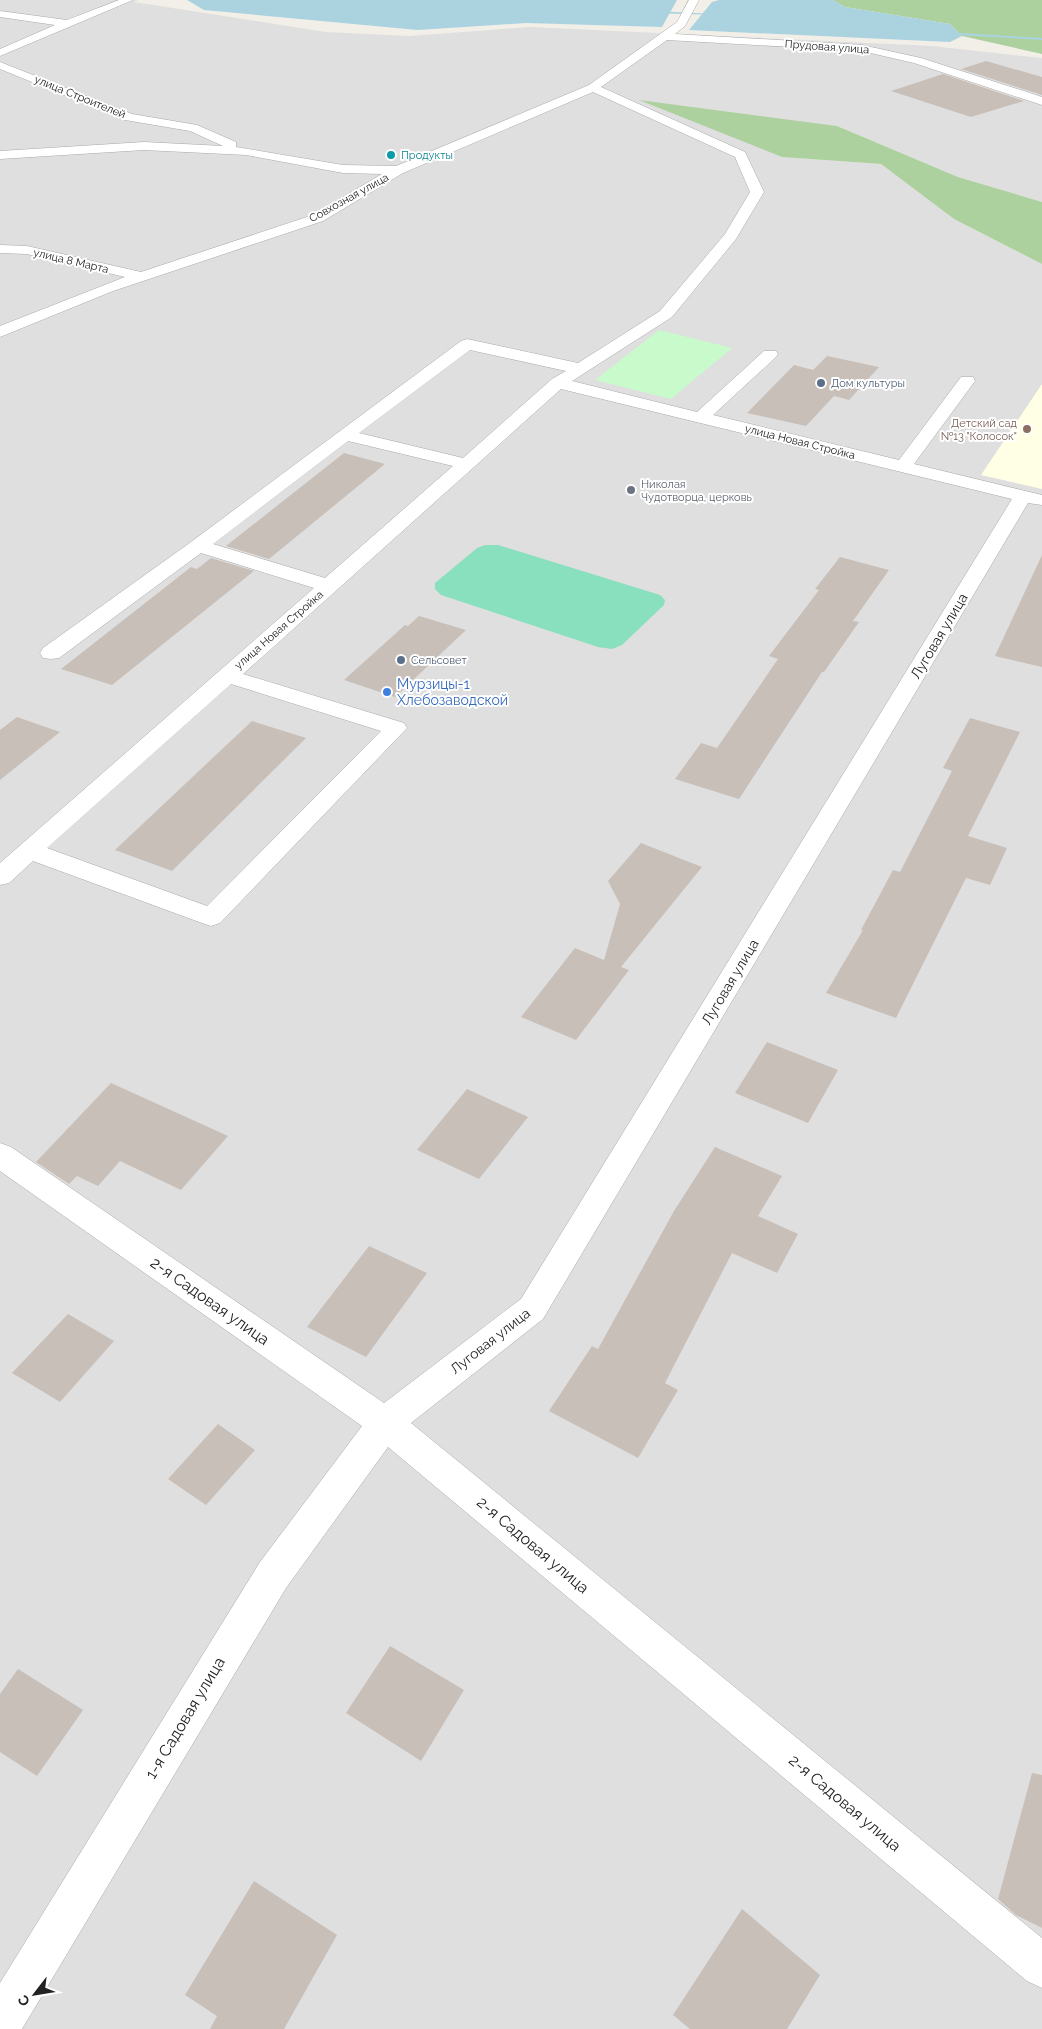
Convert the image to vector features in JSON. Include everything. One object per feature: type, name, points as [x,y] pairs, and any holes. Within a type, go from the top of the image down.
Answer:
[{"type":"street","points":[[0,53],[43,32],[128,0]]},
{"type":"street","name":"Совхозная улица","points":[[0,332],[142,277],[318,218],[398,170],[593,88],[665,38],[681,24],[694,0]]},
{"type":"street","points":[[0,14],[69,23]]},
{"type":"street","name":"Прудовая улица","points":[[665,38],[862,48],[917,60],[1042,101]]},
{"type":"street","name":"улица Строителей","points":[[0,65],[128,117],[193,128],[246,152]]},
{"type":"street","name":"улица Новая Стройка","points":[[0,877],[558,383],[666,314],[731,236],[757,192],[740,155],[593,88]]},
{"type":"street","name":"улица Строителей","points":[[0,155],[144,146],[246,152],[343,169],[398,170]]},
{"type":"street","name":"улица 8 Марта","points":[[0,249],[27,250],[142,277]]},
{"type":"street","points":[[51,653],[198,546],[467,344],[581,368]]},
{"type":"street","points":[[700,418],[770,354]]},
{"type":"street","points":[[903,467],[967,381]]},
{"type":"street","name":"улица Новая Стройка","points":[[558,383],[1033,499]]},
{"type":"street","points":[[345,435],[466,464]]},
{"type":"street","name":"Луговая улица","points":[[385,1423],[532,1309],[1033,499]]},
{"type":"street","points":[[198,546],[330,586]]},
{"type":"street","points":[[30,851],[211,917],[396,728],[227,676]]},
{"type":"street","name":"2-я Садовая улица","points":[[0,1155],[385,1423],[1042,1966]]},
{"type":"street","name":"1-я Садовая улица","points":[[0,2024],[273,1575],[385,1423]]},
{"type":"shaded area","points":[[0,0],[138,0],[134,2],[326,32],[409,36],[530,27],[932,46],[1042,58],[1042,202],[958,177],[837,126],[782,157],[881,164],[954,219],[1042,264],[1042,2029],[0,2029]]},
{"type":"shaded area","name":"Детский сад №13 \"Колосок\"","points":[[1042,384],[1042,489],[981,475]]},
{"type":"green space","points":[[833,0],[1042,0],[1042,54],[962,36],[950,24],[845,7]]},
{"type":"green space","points":[[639,100],[837,126],[958,177],[1042,202],[1042,264],[954,219],[881,164],[782,157]]},
{"type":"green space","points":[[659,330],[732,348],[671,399],[595,380]]},
{"type":"green space","points":[[485,545],[498,545],[660,595],[665,600],[664,605],[622,645],[612,649],[598,647],[441,595],[435,589],[435,583],[477,548]]},
{"type":"water","points":[[187,0],[677,0],[662,27],[526,23],[418,30],[204,10]]},
{"type":"water","points":[[719,0],[833,0],[845,7],[950,24],[962,36],[950,42],[689,30],[712,2]]},
{"type":"building","points":[[986,61],[1042,77],[1042,95],[961,69]]},
{"type":"building","points":[[943,74],[1024,101],[971,117],[891,91]]},
{"type":"building","name":"Дом культуры","points":[[827,356],[879,367],[849,400],[834,396],[806,426],[747,413],[794,365],[813,370]]},
{"type":"building","points":[[344,453],[385,464],[269,559],[226,546]]},
{"type":"building","points":[[1042,555],[1042,667],[995,656]]},
{"type":"building","points":[[840,557],[889,570],[853,621],[859,622],[824,672],[822,672],[739,799],[675,779],[701,743],[717,748],[778,659],[769,656],[819,590],[815,589]]},
{"type":"building","points":[[211,558],[254,571],[112,685],[61,669],[191,567],[197,569]]},
{"type":"building","name":"Сельсовет","points":[[419,616],[466,630],[395,697],[344,680],[405,625],[408,626]]},
{"type":"building","points":[[17,717],[60,732],[0,780],[0,730]]},
{"type":"building","points":[[970,718],[1020,732],[968,836],[1007,848],[990,885],[966,878],[896,1018],[826,993],[863,930],[861,930],[893,870],[900,872],[952,771],[943,768]]},
{"type":"building","points":[[252,721],[306,738],[172,871],[115,850]]},
{"type":"building","points":[[641,843],[702,867],[621,967],[629,970],[576,1040],[521,1017],[575,948],[604,960],[620,904],[608,881]]},
{"type":"building","points":[[767,1042],[838,1070],[808,1123],[735,1093]]},
{"type":"building","points":[[111,1083],[228,1136],[181,1190],[120,1161],[98,1186],[77,1176],[69,1184],[36,1162]]},
{"type":"building","points":[[467,1089],[528,1117],[479,1179],[417,1150]]},
{"type":"building","points":[[715,1147],[782,1176],[758,1216],[798,1234],[777,1273],[732,1253],[665,1383],[678,1390],[638,1458],[549,1411],[592,1346],[598,1349],[674,1211]]},
{"type":"building","points":[[369,1246],[427,1273],[366,1357],[307,1327]]},
{"type":"building","points":[[68,1314],[114,1341],[60,1402],[12,1373]]},
{"type":"building","points":[[218,1424],[255,1450],[206,1505],[168,1479]]},
{"type":"building","points":[[390,1646],[464,1690],[421,1761],[346,1713]]},
{"type":"building","points":[[18,1669],[83,1710],[37,1776],[0,1752],[0,1694]]},
{"type":"building","points":[[1032,1773],[1042,1775],[1042,1928],[1016,1915],[998,1899]]},
{"type":"building","points":[[254,1881],[337,1935],[284,2029],[210,2029],[217,2016],[185,1995]]},
{"type":"building","points":[[742,1909],[820,1975],[787,2029],[690,2029],[673,2015]]},
{"type":"waterway","points":[[655,12],[716,15]]},
{"type":"waterway","points":[[944,33],[1042,39]]},
{"type":"place","name":"Продукты","points":[[391,155]]},
{"type":"place","name":"Дом культуры","points":[[821,383]]},
{"type":"place","name":"Детский сад №13 \"Колосок\"","points":[[1027,429]]},
{"type":"place","name":"Николая Чудотворца, церковь","points":[[631,490]]},
{"type":"place","name":"Сельсовет","points":[[401,660]]},
{"type":"place","name":"Мурзицы-1 Хлебозаводской","points":[[387,692]]}]
